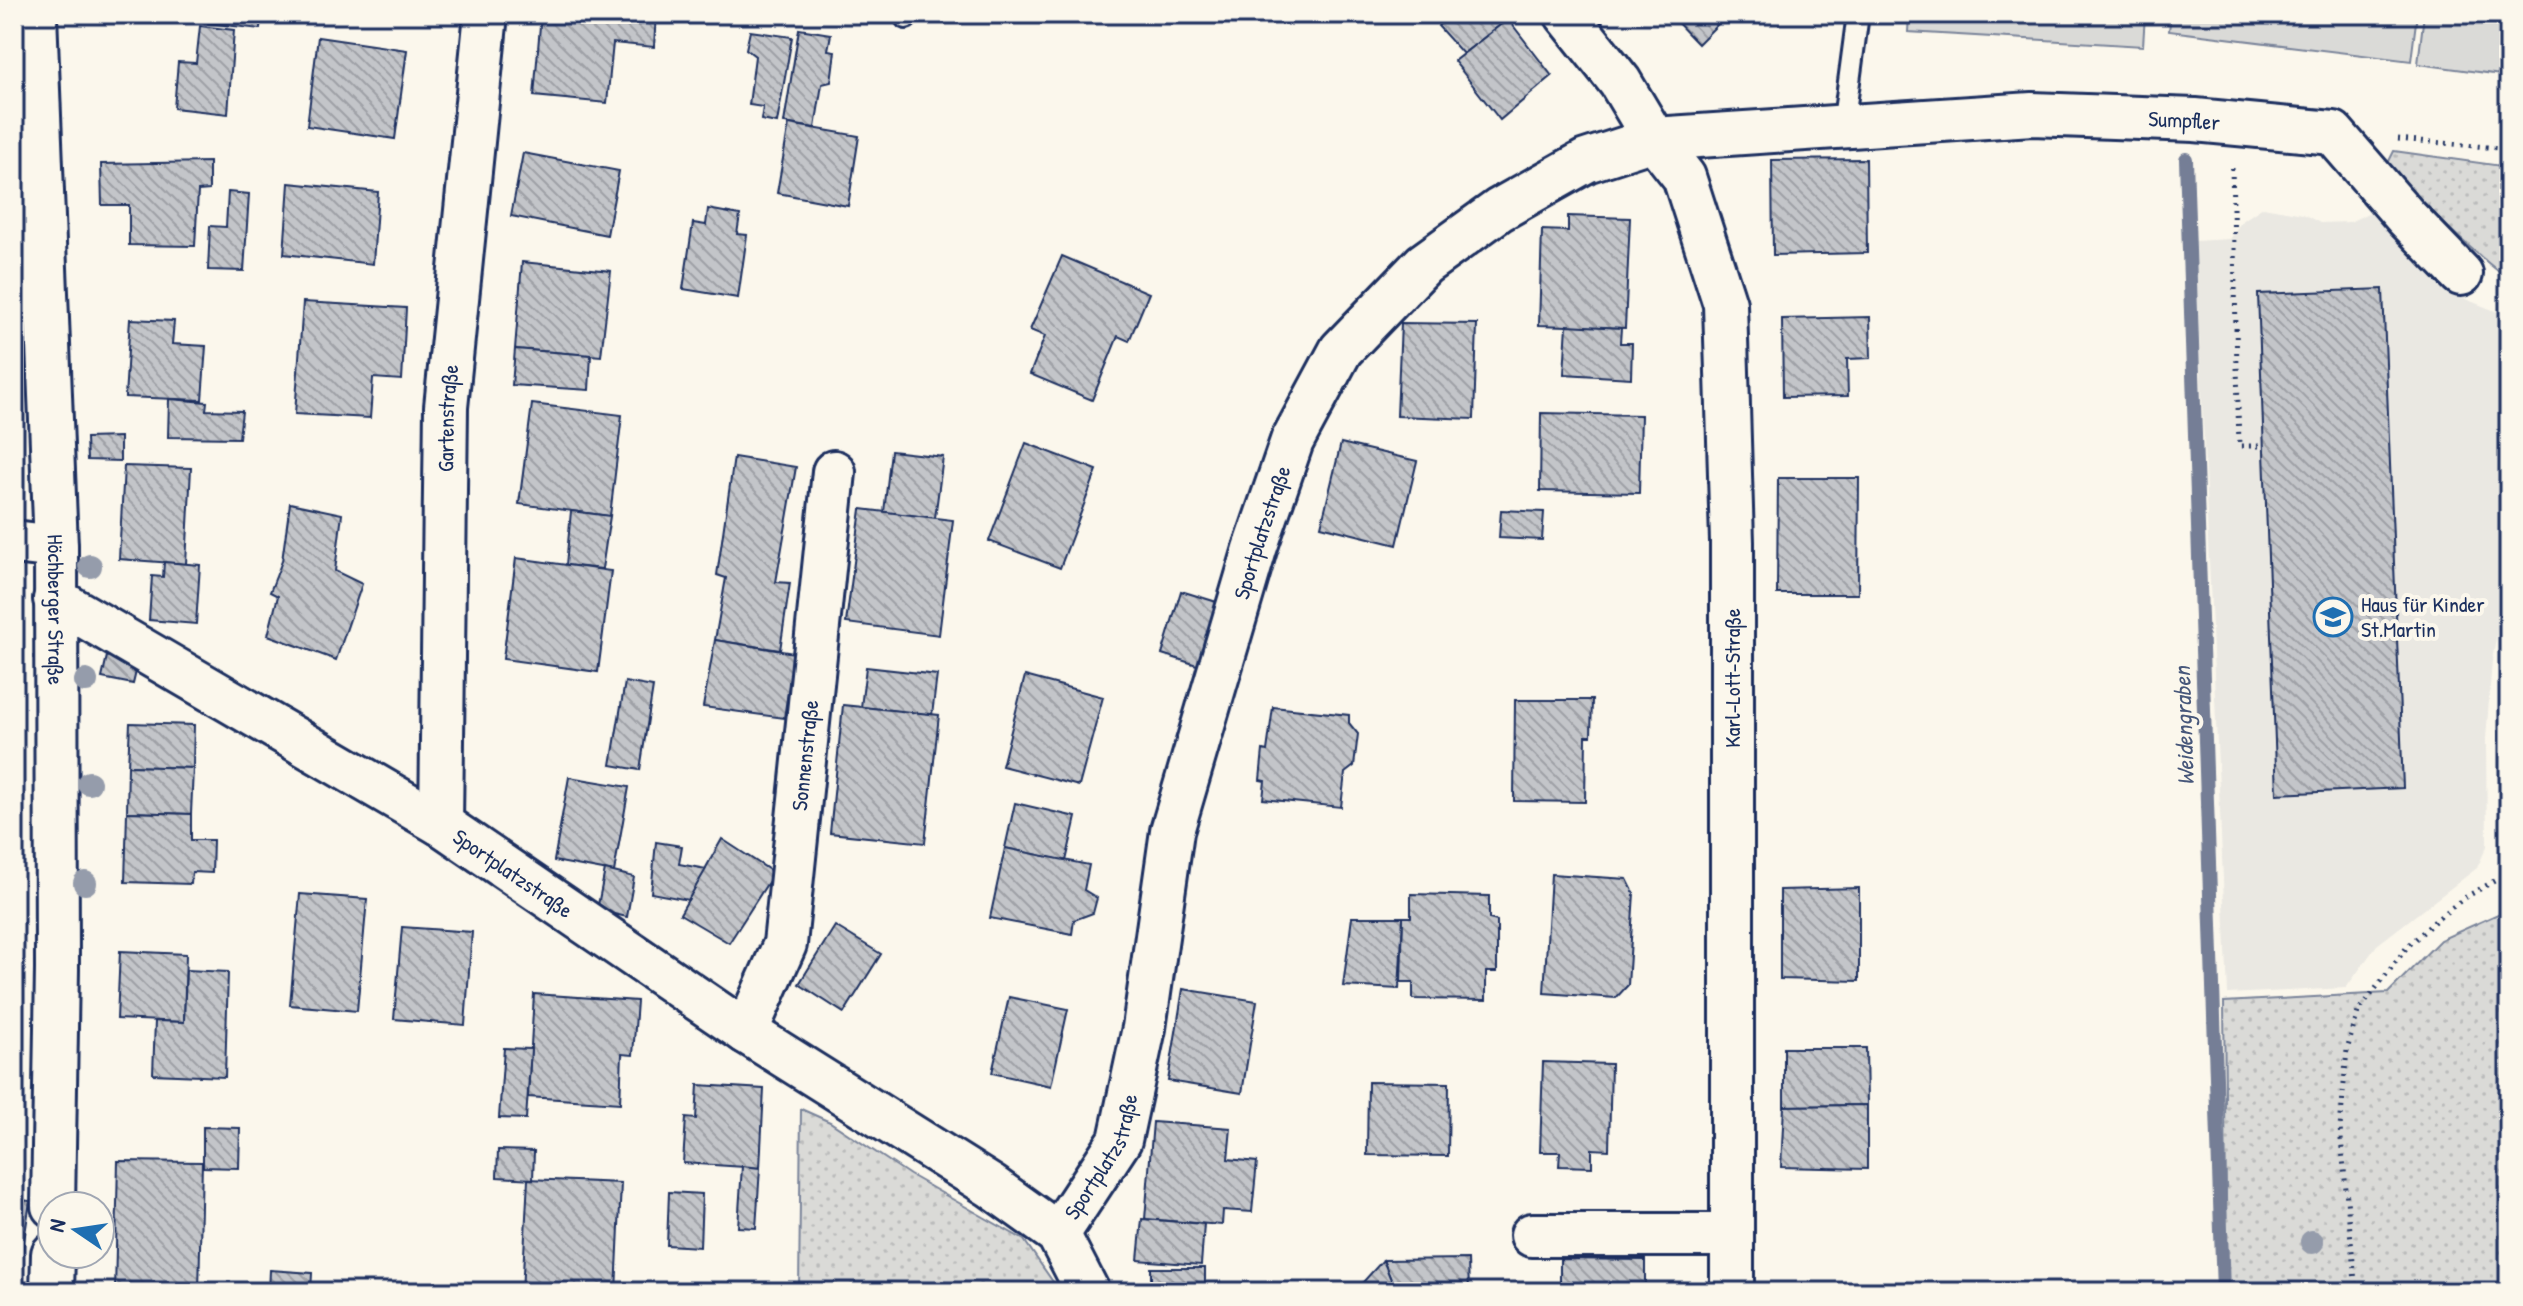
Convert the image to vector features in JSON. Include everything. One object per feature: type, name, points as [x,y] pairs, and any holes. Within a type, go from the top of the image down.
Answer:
[{"type":"street","name":"Höchberger Straße","points":[[35,14],[56,547],[57,969],[53,1190]]},
{"type":"street","name":"Gartenstraße","points":[[441,824],[446,407],[486,14]]},
{"type":"street","name":"Karl-Lott-Straße","points":[[1566,14],[1620,82],[1654,139],[1684,177],[1725,304],[1732,542],[1732,1292]]},
{"type":"street","name":"Sumpfler","points":[[1654,139],[2032,114],[2213,122],[2333,133]]},
{"type":"street","points":[[2333,133],[2406,217],[2461,274]]},
{"type":"street","name":"Sportplatzstraße","points":[[55,599],[441,824],[746,1032],[991,1186],[1058,1234],[1120,1140],[1144,1028],[1172,831],[1255,549],[1287,455],[1341,350],[1424,264],[1499,210],[1586,161],[1654,139]]},
{"type":"street","name":"Sonnenstraße","points":[[746,1032],[785,944],[834,472]]},
{"type":"street","points":[[14,542],[56,547]]},
{"type":"street","points":[[1058,1234],[1088,1292]]},
{"type":"street","points":[[1532,1235],[1731,1235]]},
{"type":"street","points":[[52,1292],[53,1270]]},
{"type":"lane","points":[[1843,127],[1858,14]]},
{"type":"path","points":[[2213,122],[2239,446],[2264,446]]},
{"type":"path","points":[[2333,133],[2509,149]]},
{"type":"path","points":[[2356,1292],[2340,1128],[2347,1050],[2358,1012],[2407,947],[2435,921],[2464,898],[2509,876]]},
{"type":"shaded area","points":[[1909,14],[2145,14],[2143,46],[1908,32]]},
{"type":"shaded area","points":[[2171,14],[2417,14],[2411,61],[2169,31]]},
{"type":"shaded area","points":[[2424,14],[2509,14],[2509,76],[2418,64]]},
{"type":"shaded area","points":[[2394,151],[2509,167],[2509,280],[2445,225],[2387,165]]},
{"type":"shaded area","points":[[2263,207],[2303,214],[2320,223],[2350,222],[2372,211],[2427,271],[2463,298],[2500,313],[2509,495],[2509,573],[2492,660],[2486,739],[2487,846],[2477,868],[2377,945],[2346,988],[2228,994],[2195,241],[2229,239],[2242,221]]},
{"type":"shaded area","points":[[2509,909],[2509,1292],[2227,1292],[2224,1002],[2388,993],[2440,940]]},
{"type":"shaded area","points":[[801,1109],[830,1122],[910,1175],[1024,1240],[1060,1292],[799,1292]]},
{"type":"building","points":[[209,14],[261,14],[260,29],[208,23]]},
{"type":"building","points":[[541,14],[656,14],[654,47],[613,43],[607,103],[534,96]]},
{"type":"building","points":[[1448,14],[1494,14],[1503,23],[1463,54],[1438,26]]},
{"type":"building","points":[[1669,14],[1728,14],[1698,44]]},
{"type":"building","points":[[1508,19],[1552,76],[1500,120],[1454,61]]},
{"type":"building","points":[[200,26],[234,30],[228,114],[174,108],[178,62],[196,63]]},
{"type":"building","points":[[799,29],[831,34],[828,50],[835,51],[831,82],[822,84],[815,128],[784,123]]},
{"type":"building","points":[[750,31],[792,37],[777,123],[761,120],[763,107],[749,105],[755,56],[746,49]]},
{"type":"building","points":[[318,37],[407,50],[395,139],[307,126]]},
{"type":"building","points":[[789,124],[859,136],[848,206],[777,193]]},
{"type":"building","points":[[523,153],[619,171],[607,235],[511,216]]},
{"type":"building","points":[[1866,159],[1867,253],[1773,255],[1772,160]]},
{"type":"building","points":[[209,162],[209,190],[198,191],[195,246],[129,245],[129,205],[102,205],[101,164]]},
{"type":"building","points":[[289,183],[378,192],[373,264],[284,254]]},
{"type":"building","points":[[228,192],[249,194],[244,271],[208,270],[210,226],[226,227]]},
{"type":"building","points":[[708,209],[740,215],[737,234],[747,235],[738,298],[683,289],[693,223],[706,225]]},
{"type":"building","points":[[1568,216],[1630,218],[1625,328],[1539,325],[1542,230],[1568,231]]},
{"type":"building","points":[[1062,256],[1149,293],[1129,341],[1118,336],[1092,400],[1030,374],[1045,336],[1030,330]]},
{"type":"building","points":[[522,262],[611,271],[601,356],[515,349]]},
{"type":"building","name":"Haus für Kinder St.Martin","points":[[2383,289],[2403,788],[2277,794],[2258,294]]},
{"type":"building","points":[[303,302],[406,308],[402,380],[373,378],[370,418],[295,414]]},
{"type":"building","points":[[1870,317],[1871,358],[1847,359],[1848,396],[1783,397],[1782,319]]},
{"type":"building","points":[[130,319],[174,321],[172,344],[206,346],[202,400],[125,397]]},
{"type":"building","points":[[1401,323],[1477,324],[1474,419],[1397,416]]},
{"type":"building","points":[[1567,325],[1621,328],[1620,343],[1632,343],[1631,378],[1564,374]]},
{"type":"building","points":[[515,349],[591,355],[589,390],[512,385]]},
{"type":"building","points":[[169,399],[207,402],[206,410],[242,411],[239,438],[168,437]]},
{"type":"building","points":[[532,404],[622,415],[610,516],[519,504]]},
{"type":"building","points":[[1541,413],[1641,415],[1639,493],[1540,491]]},
{"type":"building","points":[[120,437],[120,461],[87,460],[86,438]]},
{"type":"building","points":[[1026,443],[1097,470],[1060,568],[989,541]]},
{"type":"building","points":[[1341,443],[1417,461],[1397,545],[1321,526]]},
{"type":"building","points":[[891,451],[943,457],[935,518],[884,512]]},
{"type":"building","points":[[734,457],[796,467],[776,582],[790,583],[780,650],[715,640],[726,578],[717,575]]},
{"type":"building","points":[[124,466],[191,468],[186,564],[119,559]]},
{"type":"building","points":[[1778,478],[1859,478],[1858,594],[1777,594]]},
{"type":"building","points":[[290,503],[342,514],[335,571],[362,584],[336,660],[268,635],[278,596],[270,592],[282,561]]},
{"type":"building","points":[[861,509],[953,520],[939,635],[846,623]]},
{"type":"building","points":[[1501,510],[1544,512],[1542,540],[1499,538]]},
{"type":"building","points":[[571,511],[610,516],[602,569],[566,565]]},
{"type":"building","points":[[516,558],[611,571],[598,672],[503,659]]},
{"type":"building","points":[[164,562],[200,565],[196,624],[149,620],[152,576],[163,577]]},
{"type":"building","points":[[1181,591],[1220,603],[1200,666],[1162,654]]},
{"type":"building","points":[[715,640],[794,653],[784,718],[703,707]]},
{"type":"building","points":[[107,656],[138,663],[133,684],[102,678]]},
{"type":"building","points":[[866,667],[937,675],[932,715],[861,707]]},
{"type":"building","points":[[1025,676],[1103,697],[1079,786],[1002,766]]},
{"type":"building","points":[[625,682],[653,687],[640,770],[611,765]]},
{"type":"building","points":[[1515,700],[1592,700],[1591,736],[1586,736],[1585,802],[1514,801]]},
{"type":"building","points":[[843,705],[939,715],[925,843],[830,833]]},
{"type":"building","points":[[1273,707],[1349,715],[1349,723],[1358,734],[1354,766],[1345,773],[1341,807],[1263,799],[1265,781],[1260,780],[1263,750],[1267,751]]},
{"type":"building","points":[[130,723],[194,725],[193,768],[128,766]]},
{"type":"building","points":[[128,766],[193,768],[191,814],[127,812]]},
{"type":"building","points":[[569,777],[629,787],[614,872],[554,861]]},
{"type":"building","points":[[1015,803],[1076,817],[1066,861],[1005,848]]},
{"type":"building","points":[[127,812],[191,814],[191,840],[213,840],[212,873],[192,872],[191,884],[125,882]]},
{"type":"building","points":[[722,839],[774,873],[729,943],[680,914]]},
{"type":"building","points":[[656,842],[682,846],[679,864],[706,869],[688,900],[651,893]]},
{"type":"building","points":[[1005,848],[1089,865],[1084,890],[1097,898],[1093,913],[1074,920],[1072,934],[990,918]]},
{"type":"building","points":[[605,870],[634,877],[627,917],[597,910]]},
{"type":"building","points":[[1551,874],[1627,879],[1634,893],[1628,985],[1616,998],[1544,993]]},
{"type":"building","points":[[1859,888],[1859,981],[1780,979],[1780,890]]},
{"type":"building","points":[[300,894],[367,899],[357,1011],[290,1005]]},
{"type":"building","points":[[1411,894],[1489,896],[1489,919],[1497,921],[1497,972],[1486,972],[1486,1000],[1413,999],[1413,982],[1401,982],[1403,917],[1411,917]]},
{"type":"building","points":[[1352,917],[1403,917],[1399,989],[1343,986]]},
{"type":"building","points":[[835,926],[881,954],[844,1013],[799,984]]},
{"type":"building","points":[[402,927],[472,932],[465,1025],[394,1019]]},
{"type":"building","points":[[120,951],[186,954],[184,1022],[117,1019]]},
{"type":"building","points":[[186,970],[228,972],[225,1077],[153,1074],[155,1021],[184,1022]]},
{"type":"building","points":[[1183,989],[1257,1001],[1242,1093],[1168,1081]]},
{"type":"building","points":[[534,994],[637,1001],[633,1055],[622,1054],[620,1103],[528,1097]]},
{"type":"building","points":[[1009,997],[1068,1009],[1051,1086],[992,1073]]},
{"type":"building","points":[[504,1048],[531,1049],[526,1119],[499,1118]]},
{"type":"building","points":[[1784,1048],[1866,1048],[1867,1105],[1784,1106]]},
{"type":"building","points":[[1543,1062],[1611,1064],[1609,1150],[1592,1149],[1592,1167],[1559,1166],[1560,1152],[1540,1152]]},
{"type":"building","points":[[1368,1082],[1449,1083],[1448,1156],[1367,1155]]},
{"type":"building","points":[[698,1085],[764,1089],[760,1168],[683,1163],[686,1118],[696,1119]]},
{"type":"building","points":[[1867,1105],[1867,1169],[1781,1167],[1784,1106]]},
{"type":"building","points":[[1153,1122],[1231,1128],[1228,1159],[1257,1162],[1252,1212],[1223,1210],[1222,1225],[1145,1219]]},
{"type":"building","points":[[203,1127],[240,1128],[239,1168],[203,1167]]},
{"type":"building","points":[[498,1150],[534,1151],[533,1179],[497,1177]]},
{"type":"building","points":[[118,1161],[202,1162],[199,1292],[115,1292]]},
{"type":"building","points":[[742,1166],[760,1168],[756,1228],[738,1227]]},
{"type":"building","points":[[528,1179],[621,1183],[616,1292],[522,1292]]},
{"type":"building","points":[[669,1192],[702,1194],[700,1247],[667,1245]]},
{"type":"building","points":[[14,1199],[30,1201],[18,1281],[14,1280]]},
{"type":"building","points":[[1142,1219],[1204,1224],[1201,1265],[1138,1260]]},
{"type":"building","points":[[1468,1259],[1469,1292],[1396,1292],[1383,1260]]},
{"type":"building","points":[[1560,1259],[1645,1260],[1645,1292],[1528,1292],[1529,1289],[1560,1290]]},
{"type":"building","points":[[1383,1260],[1396,1292],[1354,1292]]},
{"type":"building","points":[[1151,1268],[1205,1268],[1205,1292],[1151,1292]]},
{"type":"building","points":[[270,1270],[312,1273],[311,1292],[269,1292]]},
{"type":"waterway","name":"Weidengraben","points":[[2186,159],[2223,1292]]},
{"type":"place","name":"Haus für Kinder St.Martin","points":[[2333,617]]}]
